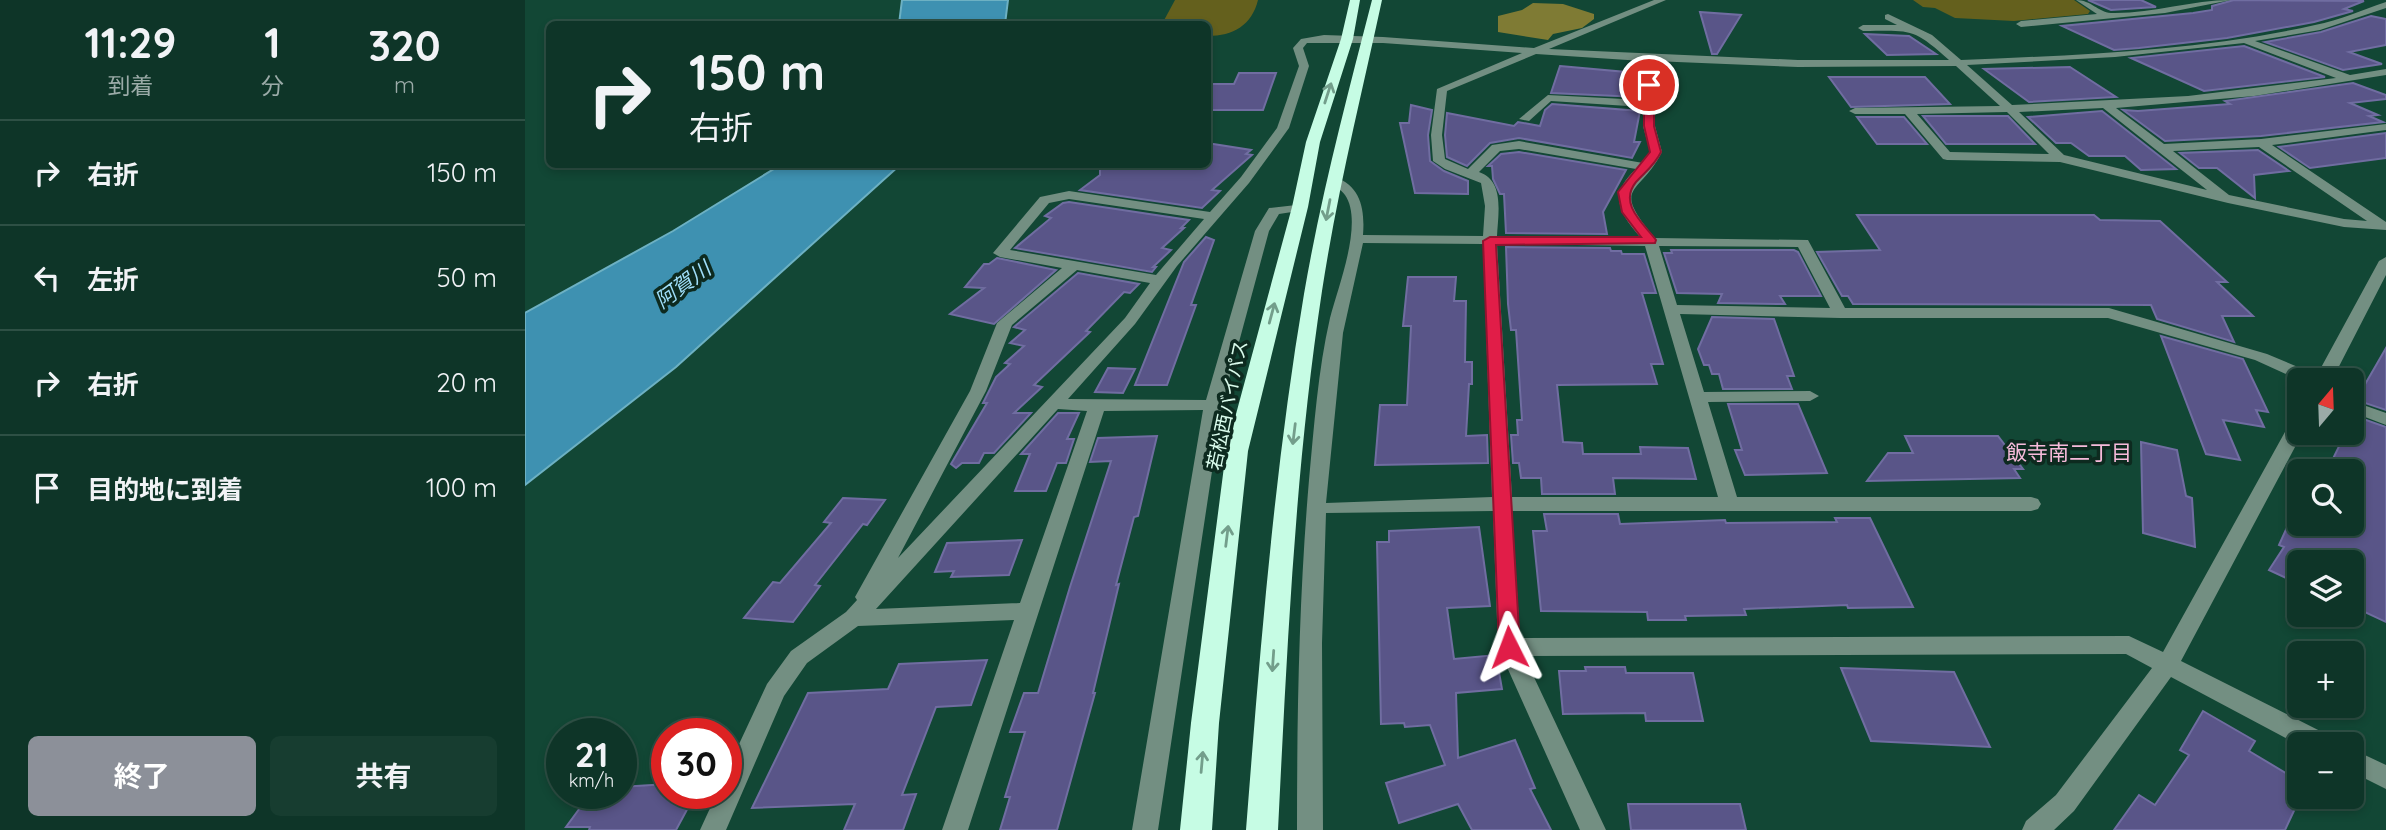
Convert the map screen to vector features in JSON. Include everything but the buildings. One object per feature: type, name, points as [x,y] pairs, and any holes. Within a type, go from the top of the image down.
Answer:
[{"type":"highway","name":"若松西バイパス","points":[[1262,830],[1286,495],[1307,332],[1358,39],[1355,0]]},
{"type":"highway","name":"若松西バイパス","points":[[1196,830],[1205,723],[1237,451],[1300,207],[1313,142],[1377,0]]},
{"type":"street","points":[[1594,830],[1509,647],[1489,181],[1453,169],[1439,161],[1436,152],[1442,89],[1663,0]]},
{"type":"street","points":[[2080,0],[2105,15]]},
{"type":"street","points":[[2021,24],[2165,10],[2227,0]]},
{"type":"street","points":[[713,830],[775,691],[799,657],[854,618],[1130,321],[1160,280],[1245,180],[1283,128],[1304,66],[1300,46],[1304,41],[1314,38],[1358,39],[1648,59],[1797,64],[1958,63],[2107,55],[2245,39],[2347,21],[2386,5]]},
{"type":"street","points":[[1888,17],[1929,37],[2060,158]]},
{"type":"street","points":[[1863,28],[1910,28]]},
{"type":"street","points":[[2245,39],[2252,44],[2351,79]]},
{"type":"street","points":[[1648,59],[1649,126],[1656,152],[1630,182],[1624,192],[1624,202],[1628,212],[1650,240],[1730,505]]},
{"type":"street","points":[[1855,111],[2010,109],[2104,104],[2223,95],[2386,72]]},
{"type":"street","points":[[2364,77],[2386,84]]},
{"type":"street","points":[[1525,120],[1548,98],[1649,104]]},
{"type":"street","points":[[2104,104],[2228,199]]},
{"type":"street","points":[[1908,110],[1947,156],[1994,161],[2060,158],[2228,199],[2344,223],[2385,227]]},
{"type":"street","points":[[2164,148],[2261,143],[2386,127]]},
{"type":"street","points":[[2261,143],[2385,227]]},
{"type":"street","points":[[1470,174],[1496,148],[1519,145],[1645,167]]},
{"type":"street","points":[[1310,830],[1314,530],[1335,332],[1358,218],[1353,197],[1335,181]]},
{"type":"street","points":[[1160,280],[1000,253],[1045,200],[1069,195],[1213,216]]},
{"type":"street","points":[[1145,830],[1213,405],[1262,231],[1274,211],[1300,207]]},
{"type":"street","points":[[1355,239],[1804,243],[1840,313]]},
{"type":"street","points":[[2329,368],[2386,261]]},
{"type":"street","points":[[854,618],[978,391],[1005,323],[1074,265]]},
{"type":"street","points":[[1671,309],[1840,313],[2109,313],[2261,357],[2287,368]]},
{"type":"street","points":[[1697,397],[1810,396]]},
{"type":"street","points":[[1053,403],[1097,406],[1213,405]]},
{"type":"street","points":[[955,830],[1097,406]]},
{"type":"street","points":[[2364,411],[2386,419]]},
{"type":"street","points":[[2035,830],[2065,803],[2168,664],[2287,445]]},
{"type":"street","points":[[1332,509],[1501,504],[2031,504]]},
{"type":"street","points":[[854,618],[1030,611]]},
{"type":"street","points":[[1509,647],[2129,645],[2298,732]]},
{"type":"street","points":[[2364,766],[2386,778]]},
{"type":"shaded area","points":[[1175,0],[1258,0],[1246,22],[1226,34],[1211,36],[1211,21],[1164,21]]},
{"type":"shaded area","points":[[1913,0],[2074,0],[2090,11],[2088,14],[2014,21],[1955,18],[1935,8],[1923,7]]},
{"type":"shaded area","points":[[1533,3],[1563,4],[1594,14],[1594,19],[1582,28],[1553,34],[1548,40],[1498,32],[1498,16],[1522,10]]},
{"type":"water","points":[[902,0],[1008,0],[1005,21],[899,21]]},
{"type":"water","name":"阿賀川","points":[[775,168],[897,168],[676,367],[525,485],[525,313],[673,231]]},
{"type":"district","name":"飯寺南二丁目","points":[[2069,453]]},
{"type":"route","points":[[1509,647],[1490,241],[1650,240],[1628,212],[1624,202],[1624,192],[1630,182],[1656,152],[1649,126],[1649,85]]}]
